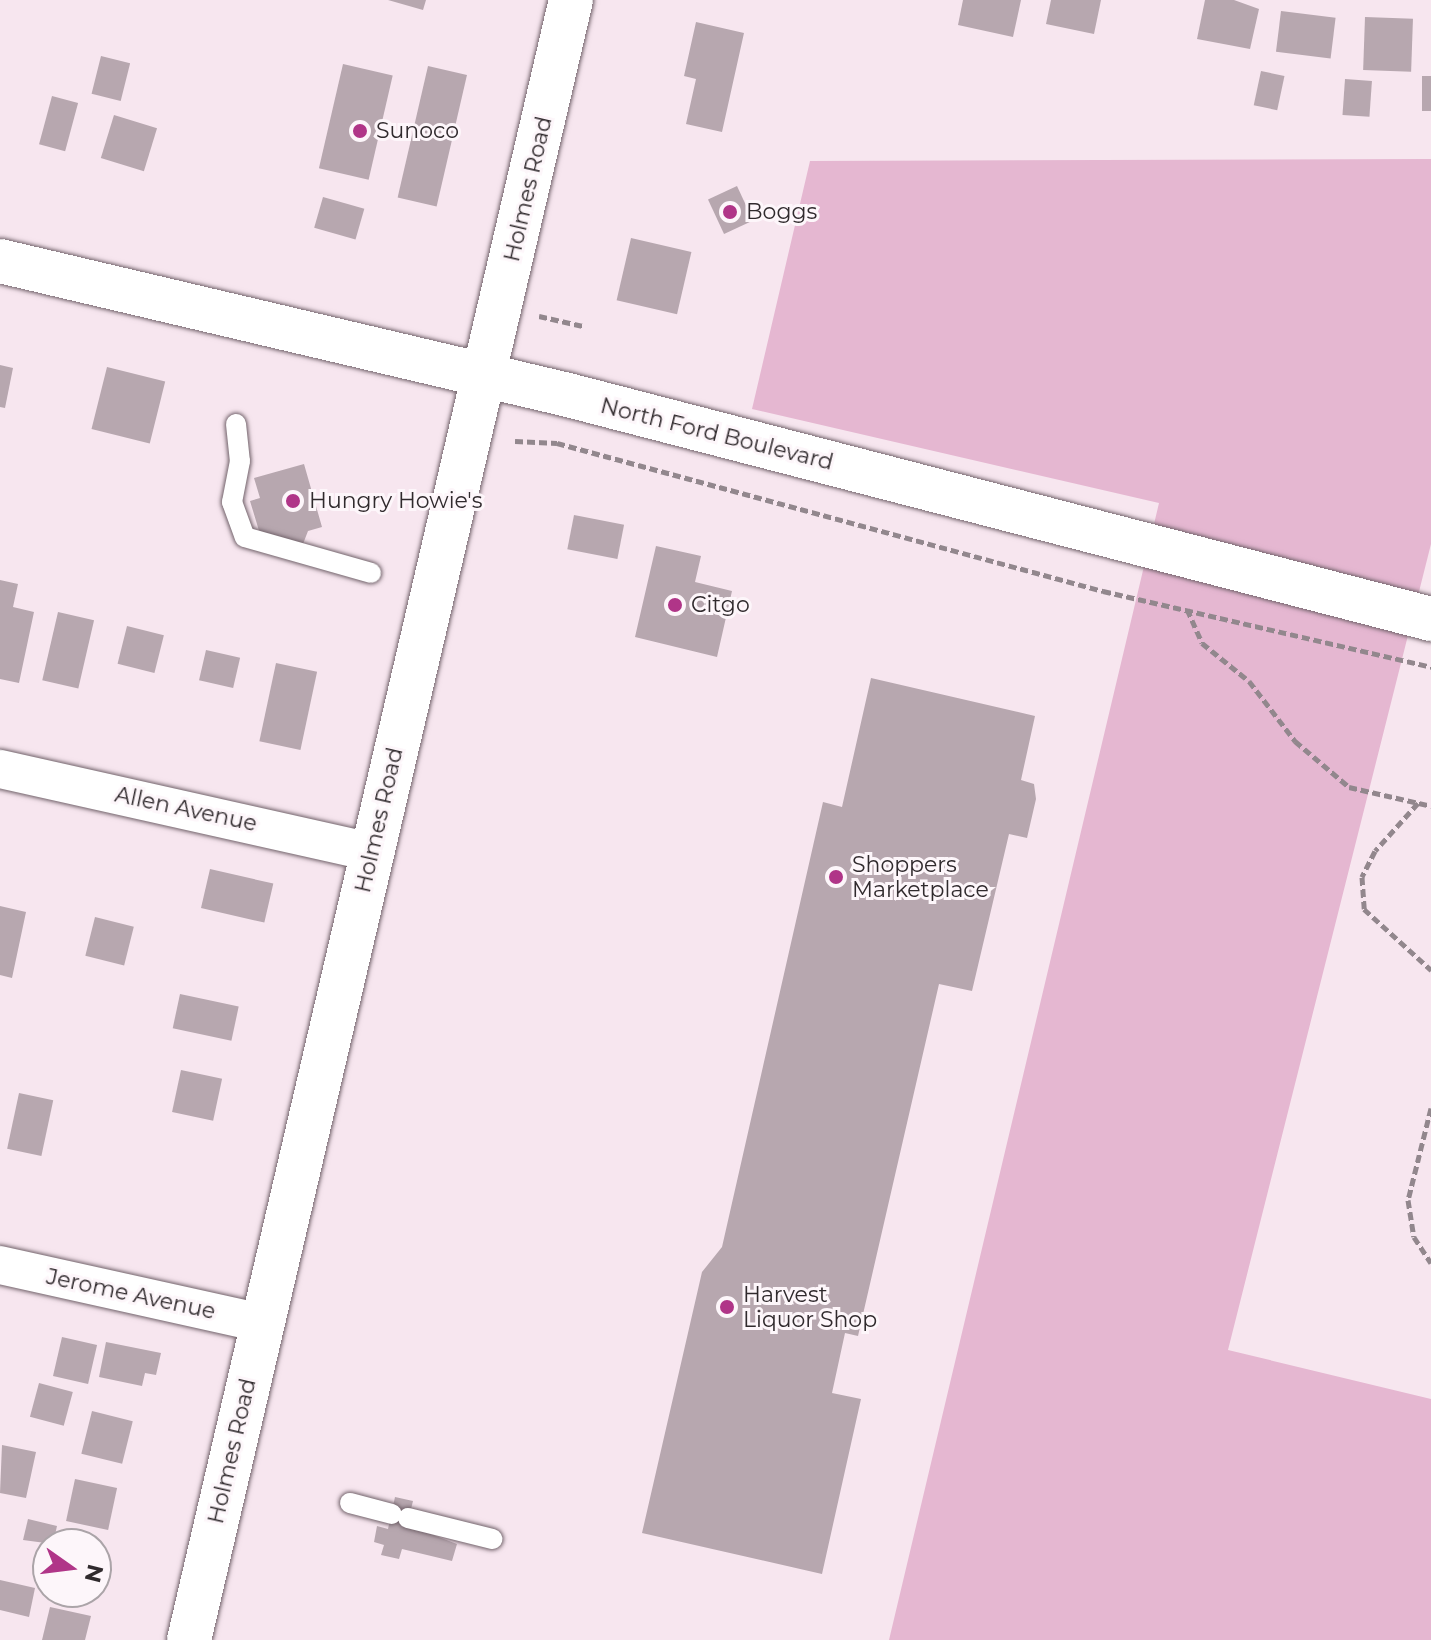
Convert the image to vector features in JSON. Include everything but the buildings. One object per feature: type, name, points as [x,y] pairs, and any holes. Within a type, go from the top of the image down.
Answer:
[{"type":"main road","name":"Holmes Road","points":[[189,1640],[571,0]]},
{"type":"main road","name":"North Ford Boulevard","points":[[0,261],[484,376],[1431,619]]},
{"type":"street","name":"Allen Avenue","points":[[0,769],[372,852]]},
{"type":"street","name":"Jerome Avenue","points":[[0,1265],[262,1323]]},
{"type":"lane","points":[[236,424],[240,461],[232,502],[245,537],[371,573]]},
{"type":"lane","points":[[350,1503],[492,1539]]},
{"type":"path","points":[[539,316],[583,326]]},
{"type":"path","points":[[515,441],[572,446],[1187,609],[1431,667]]},
{"type":"path","points":[[1187,609],[1202,643],[1249,681],[1295,741],[1349,787],[1431,806]]},
{"type":"path","points":[[1418,803],[1375,851],[1362,877],[1364,909],[1431,970]]},
{"type":"path","points":[[1430,1112],[1408,1200],[1414,1237],[1431,1263]]},
{"type":"shaded area","points":[[1431,159],[1431,544],[1228,1350],[1431,1399],[1431,1640],[889,1640],[1159,503],[752,409],[810,161]]},
{"type":"place","name":"Sunoco","points":[[360,131]]},
{"type":"place","name":"Boggs","points":[[730,212]]},
{"type":"place","name":"Hungry Howie's","points":[[293,501]]},
{"type":"place","name":"Citgo","points":[[675,605]]},
{"type":"place","name":"Shoppers Marketplace","points":[[836,877]]},
{"type":"place","name":"Harvest Liquor Shop","points":[[727,1307]]}]
